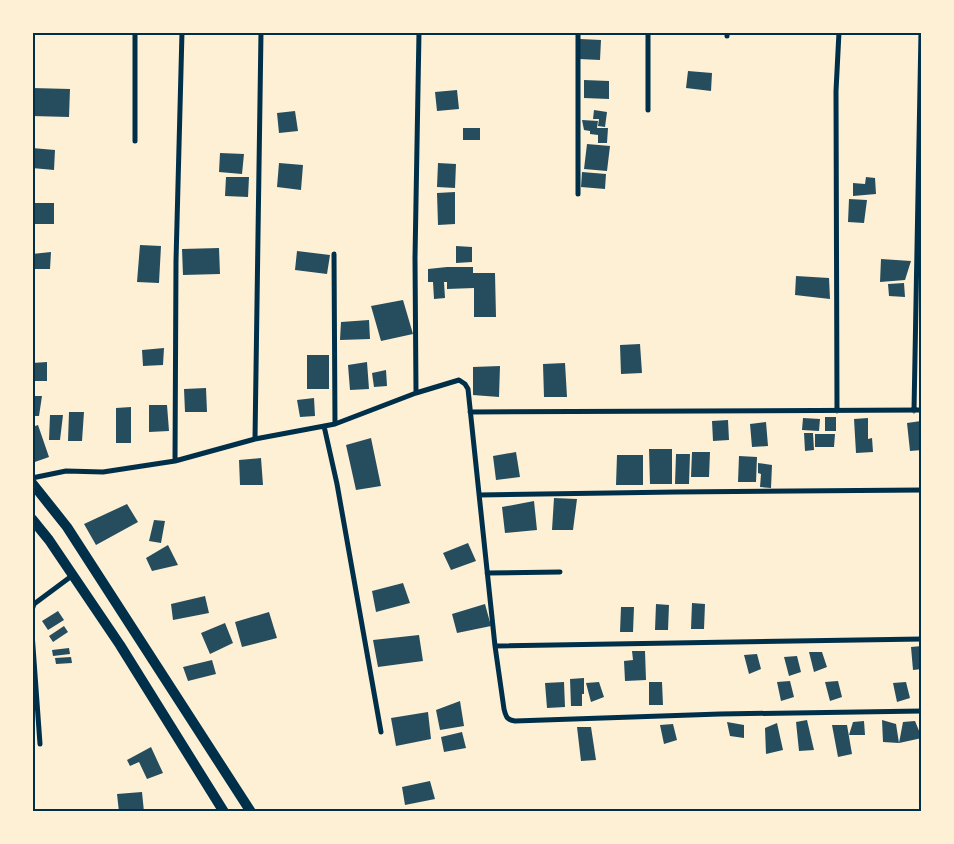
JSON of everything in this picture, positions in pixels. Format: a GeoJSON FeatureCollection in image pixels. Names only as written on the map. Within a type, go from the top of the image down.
{"type":"FeatureCollection","features":[{"type":"Feature","properties":{"kind":"highway"},"geometry":{"type":"LineString","coordinates":[[32,483],[67,527],[251,812]]}},
{"type":"Feature","properties":{"kind":"highway"},"geometry":{"type":"LineString","coordinates":[[32,519],[120,645],[224,812]]}},
{"type":"Feature","properties":{"kind":"street"},"geometry":{"type":"LineString","coordinates":[[135,32],[135,141]]}},
{"type":"Feature","properties":{"kind":"street"},"geometry":{"type":"LineString","coordinates":[[175,457],[177,221],[182,32]]}},
{"type":"Feature","properties":{"kind":"street"},"geometry":{"type":"LineString","coordinates":[[255,439],[261,32]]}},
{"type":"Feature","properties":{"kind":"street"},"geometry":{"type":"LineString","coordinates":[[416,393],[415,258],[419,32]]}},
{"type":"Feature","properties":{"kind":"street"},"geometry":{"type":"LineString","coordinates":[[578,32],[578,194]]}},
{"type":"Feature","properties":{"kind":"street"},"geometry":{"type":"LineString","coordinates":[[648,32],[648,110]]}},
{"type":"Feature","properties":{"kind":"street"},"geometry":{"type":"LineString","coordinates":[[837,410],[836,92],[839,32]]}},
{"type":"Feature","properties":{"kind":"street"},"geometry":{"type":"LineString","coordinates":[[914,410],[921,32]]}},
{"type":"Feature","properties":{"kind":"street"},"geometry":{"type":"LineString","coordinates":[[334,254],[334,422]]}},
{"type":"Feature","properties":{"kind":"street"},"geometry":{"type":"LineString","coordinates":[[32,478],[66,471],[103,472],[324,426],[416,393],[459,380],[468,389],[487,573],[506,717],[515,721],[720,714],[922,711]]}},
{"type":"Feature","properties":{"kind":"street"},"geometry":{"type":"LineString","coordinates":[[470,412],[922,410]]}},
{"type":"Feature","properties":{"kind":"street"},"geometry":{"type":"LineString","coordinates":[[324,426],[337,484],[381,732]]}},
{"type":"Feature","properties":{"kind":"street"},"geometry":{"type":"LineString","coordinates":[[479,495],[922,490]]}},
{"type":"Feature","properties":{"kind":"street"},"geometry":{"type":"LineString","coordinates":[[487,573],[560,572]]}},
{"type":"Feature","properties":{"kind":"street"},"geometry":{"type":"LineString","coordinates":[[32,610],[34,604],[73,576]]}},
{"type":"Feature","properties":{"kind":"street"},"geometry":{"type":"LineString","coordinates":[[32,633],[40,744]]}},
{"type":"Feature","properties":{"kind":"street"},"geometry":{"type":"LineString","coordinates":[[496,646],[922,639]]}},
{"type":"Feature","properties":{"kind":"building"},"geometry":{"type":"Polygon","coordinates":[[[580,39],[601,40],[600,60],[579,59],[580,39]]]}},
{"type":"Feature","properties":{"kind":"building"},"geometry":{"type":"Polygon","coordinates":[[[688,71],[712,73],[711,91],[686,88],[688,71]]]}},
{"type":"Feature","properties":{"kind":"building"},"geometry":{"type":"Polygon","coordinates":[[[584,80],[609,81],[609,99],[584,98],[584,80]]]}},
{"type":"Feature","properties":{"kind":"building"},"geometry":{"type":"Polygon","coordinates":[[[32,88],[70,89],[69,117],[32,116],[32,88]]]}},
{"type":"Feature","properties":{"kind":"building"},"geometry":{"type":"Polygon","coordinates":[[[457,90],[459,109],[437,111],[435,92],[457,90]]]}},
{"type":"Feature","properties":{"kind":"building"},"geometry":{"type":"Polygon","coordinates":[[[594,110],[607,112],[605,127],[598,126],[599,119],[593,119],[594,110]]]}},
{"type":"Feature","properties":{"kind":"building"},"geometry":{"type":"Polygon","coordinates":[[[295,111],[298,131],[279,133],[277,113],[295,111]]]}},
{"type":"Feature","properties":{"kind":"building"},"geometry":{"type":"Polygon","coordinates":[[[582,120],[598,121],[597,128],[608,128],[607,143],[598,143],[598,135],[590,134],[590,131],[584,130],[582,120]]]}},
{"type":"Feature","properties":{"kind":"building"},"geometry":{"type":"Polygon","coordinates":[[[463,128],[480,128],[480,140],[463,140],[463,128]]]}},
{"type":"Feature","properties":{"kind":"building"},"geometry":{"type":"Polygon","coordinates":[[[587,144],[610,146],[607,171],[584,169],[587,144]]]}},
{"type":"Feature","properties":{"kind":"building"},"geometry":{"type":"Polygon","coordinates":[[[32,148],[55,150],[54,170],[32,168],[32,148]]]}},
{"type":"Feature","properties":{"kind":"building"},"geometry":{"type":"Polygon","coordinates":[[[220,153],[244,154],[242,174],[219,172],[220,153]]]}},
{"type":"Feature","properties":{"kind":"building"},"geometry":{"type":"Polygon","coordinates":[[[279,163],[303,165],[301,190],[277,187],[279,163]]]}},
{"type":"Feature","properties":{"kind":"building"},"geometry":{"type":"Polygon","coordinates":[[[438,163],[456,164],[455,188],[437,187],[438,163]]]}},
{"type":"Feature","properties":{"kind":"building"},"geometry":{"type":"Polygon","coordinates":[[[582,172],[606,174],[605,189],[581,187],[582,172]]]}},
{"type":"Feature","properties":{"kind":"building"},"geometry":{"type":"Polygon","coordinates":[[[226,177],[249,177],[248,197],[225,196],[226,177]]]}},
{"type":"Feature","properties":{"kind":"building"},"geometry":{"type":"Polygon","coordinates":[[[866,177],[875,178],[876,194],[853,196],[853,183],[865,184],[866,177]]]}},
{"type":"Feature","properties":{"kind":"building"},"geometry":{"type":"Polygon","coordinates":[[[455,192],[455,224],[438,225],[437,193],[455,192]]]}},
{"type":"Feature","properties":{"kind":"building"},"geometry":{"type":"Polygon","coordinates":[[[849,199],[867,200],[864,223],[848,222],[849,199]]]}},
{"type":"Feature","properties":{"kind":"building"},"geometry":{"type":"Polygon","coordinates":[[[32,203],[54,203],[54,224],[32,224],[32,203]]]}},
{"type":"Feature","properties":{"kind":"building"},"geometry":{"type":"Polygon","coordinates":[[[140,245],[161,246],[159,283],[137,282],[140,245]]]}},
{"type":"Feature","properties":{"kind":"building"},"geometry":{"type":"Polygon","coordinates":[[[456,246],[472,247],[472,262],[456,263],[456,246]]]}},
{"type":"Feature","properties":{"kind":"building"},"geometry":{"type":"Polygon","coordinates":[[[219,248],[220,274],[183,275],[182,249],[219,248]]]}},
{"type":"Feature","properties":{"kind":"building"},"geometry":{"type":"Polygon","coordinates":[[[297,251],[330,255],[327,274],[295,270],[297,251]]]}},
{"type":"Feature","properties":{"kind":"building"},"geometry":{"type":"Polygon","coordinates":[[[51,252],[50,269],[32,269],[32,254],[51,252]]]}},
{"type":"Feature","properties":{"kind":"building"},"geometry":{"type":"Polygon","coordinates":[[[881,259],[911,261],[905,280],[880,282],[881,259]]]}},
{"type":"Feature","properties":{"kind":"building"},"geometry":{"type":"Polygon","coordinates":[[[473,267],[473,273],[495,273],[496,317],[474,317],[474,288],[447,289],[447,282],[444,282],[445,298],[434,299],[433,282],[428,282],[428,269],[473,267]]]}},
{"type":"Feature","properties":{"kind":"building"},"geometry":{"type":"Polygon","coordinates":[[[796,276],[829,278],[830,299],[795,295],[796,276]]]}},
{"type":"Feature","properties":{"kind":"building"},"geometry":{"type":"Polygon","coordinates":[[[904,283],[905,297],[889,296],[888,284],[904,283]]]}},
{"type":"Feature","properties":{"kind":"building"},"geometry":{"type":"Polygon","coordinates":[[[403,300],[413,334],[381,341],[371,306],[403,300]]]}},
{"type":"Feature","properties":{"kind":"building"},"geometry":{"type":"Polygon","coordinates":[[[369,320],[370,339],[340,340],[341,322],[369,320]]]}},
{"type":"Feature","properties":{"kind":"building"},"geometry":{"type":"Polygon","coordinates":[[[640,344],[642,373],[621,374],[620,345],[640,344]]]}},
{"type":"Feature","properties":{"kind":"building"},"geometry":{"type":"Polygon","coordinates":[[[164,348],[163,365],[143,366],[142,350],[164,348]]]}},
{"type":"Feature","properties":{"kind":"building"},"geometry":{"type":"Polygon","coordinates":[[[307,355],[329,355],[329,389],[307,389],[307,355]]]}},
{"type":"Feature","properties":{"kind":"building"},"geometry":{"type":"Polygon","coordinates":[[[47,362],[47,381],[32,381],[32,363],[47,362]]]}},
{"type":"Feature","properties":{"kind":"building"},"geometry":{"type":"Polygon","coordinates":[[[367,362],[369,389],[350,390],[348,365],[367,362]]]}},
{"type":"Feature","properties":{"kind":"building"},"geometry":{"type":"Polygon","coordinates":[[[565,363],[567,397],[544,397],[543,364],[565,363]]]}},
{"type":"Feature","properties":{"kind":"building"},"geometry":{"type":"Polygon","coordinates":[[[500,366],[499,397],[473,395],[473,367],[500,366]]]}},
{"type":"Feature","properties":{"kind":"building"},"geometry":{"type":"Polygon","coordinates":[[[386,370],[387,386],[374,387],[372,373],[386,370]]]}},
{"type":"Feature","properties":{"kind":"building"},"geometry":{"type":"Polygon","coordinates":[[[206,388],[207,412],[185,412],[184,389],[206,388]]]}},
{"type":"Feature","properties":{"kind":"building"},"geometry":{"type":"Polygon","coordinates":[[[32,396],[42,396],[39,416],[32,416],[32,396]]]}},
{"type":"Feature","properties":{"kind":"building"},"geometry":{"type":"Polygon","coordinates":[[[314,398],[315,416],[300,417],[297,400],[314,398]]]}},
{"type":"Feature","properties":{"kind":"building"},"geometry":{"type":"Polygon","coordinates":[[[149,405],[167,405],[169,431],[149,432],[149,405]]]}},
{"type":"Feature","properties":{"kind":"building"},"geometry":{"type":"Polygon","coordinates":[[[131,407],[131,443],[116,443],[116,408],[131,407]]]}},
{"type":"Feature","properties":{"kind":"building"},"geometry":{"type":"Polygon","coordinates":[[[69,412],[84,412],[82,441],[68,441],[69,412]]]}},
{"type":"Feature","properties":{"kind":"building"},"geometry":{"type":"Polygon","coordinates":[[[50,415],[63,415],[60,440],[49,440],[50,415]]]}},
{"type":"Feature","properties":{"kind":"building"},"geometry":{"type":"Polygon","coordinates":[[[825,417],[836,417],[836,431],[825,431],[825,417]]]}},
{"type":"Feature","properties":{"kind":"building"},"geometry":{"type":"Polygon","coordinates":[[[803,418],[820,419],[819,431],[802,430],[803,418]]]}},
{"type":"Feature","properties":{"kind":"building"},"geometry":{"type":"Polygon","coordinates":[[[868,418],[868,439],[872,438],[873,452],[856,453],[854,419],[868,418]]]}},
{"type":"Feature","properties":{"kind":"building"},"geometry":{"type":"Polygon","coordinates":[[[728,420],[729,440],[713,441],[712,421],[728,420]]]}},
{"type":"Feature","properties":{"kind":"building"},"geometry":{"type":"Polygon","coordinates":[[[921,421],[922,450],[910,451],[907,423],[921,421]]]}},
{"type":"Feature","properties":{"kind":"building"},"geometry":{"type":"Polygon","coordinates":[[[766,422],[768,446],[752,447],[750,424],[766,422]]]}},
{"type":"Feature","properties":{"kind":"building"},"geometry":{"type":"Polygon","coordinates":[[[38,425],[49,457],[32,463],[32,427],[38,425]]]}},
{"type":"Feature","properties":{"kind":"building"},"geometry":{"type":"Polygon","coordinates":[[[804,433],[813,433],[814,450],[805,451],[804,433]]]}},
{"type":"Feature","properties":{"kind":"building"},"geometry":{"type":"Polygon","coordinates":[[[815,434],[835,434],[834,447],[815,447],[815,434]]]}},
{"type":"Feature","properties":{"kind":"building"},"geometry":{"type":"Polygon","coordinates":[[[371,438],[381,486],[356,490],[346,445],[371,438]]]}},
{"type":"Feature","properties":{"kind":"building"},"geometry":{"type":"Polygon","coordinates":[[[649,449],[672,449],[672,484],[650,484],[649,449]]]}},
{"type":"Feature","properties":{"kind":"building"},"geometry":{"type":"Polygon","coordinates":[[[516,452],[520,477],[496,480],[493,456],[516,452]]]}},
{"type":"Feature","properties":{"kind":"building"},"geometry":{"type":"Polygon","coordinates":[[[692,452],[710,452],[709,477],[691,477],[692,452]]]}},
{"type":"Feature","properties":{"kind":"building"},"geometry":{"type":"Polygon","coordinates":[[[676,454],[690,454],[689,484],[675,484],[676,454]]]}},
{"type":"Feature","properties":{"kind":"building"},"geometry":{"type":"Polygon","coordinates":[[[617,455],[643,455],[643,485],[616,485],[617,455]]]}},
{"type":"Feature","properties":{"kind":"building"},"geometry":{"type":"Polygon","coordinates":[[[739,456],[757,457],[756,482],[738,482],[739,456]]]}},
{"type":"Feature","properties":{"kind":"building"},"geometry":{"type":"Polygon","coordinates":[[[261,458],[263,485],[240,485],[239,460],[261,458]]]}},
{"type":"Feature","properties":{"kind":"building"},"geometry":{"type":"Polygon","coordinates":[[[758,463],[772,465],[771,488],[760,487],[761,474],[758,473],[758,463]]]}},
{"type":"Feature","properties":{"kind":"building"},"geometry":{"type":"Polygon","coordinates":[[[554,498],[577,499],[573,530],[552,530],[554,498]]]}},
{"type":"Feature","properties":{"kind":"building"},"geometry":{"type":"Polygon","coordinates":[[[534,501],[537,530],[505,533],[502,507],[534,501]]]}},
{"type":"Feature","properties":{"kind":"building"},"geometry":{"type":"Polygon","coordinates":[[[127,504],[138,522],[96,545],[84,524],[127,504]]]}},
{"type":"Feature","properties":{"kind":"building"},"geometry":{"type":"Polygon","coordinates":[[[154,520],[165,521],[161,543],[149,541],[154,520]]]}},
{"type":"Feature","properties":{"kind":"building"},"geometry":{"type":"Polygon","coordinates":[[[468,543],[476,561],[451,570],[443,553],[468,543]]]}},
{"type":"Feature","properties":{"kind":"building"},"geometry":{"type":"Polygon","coordinates":[[[168,545],[178,565],[152,571],[146,558],[168,545]]]}},
{"type":"Feature","properties":{"kind":"building"},"geometry":{"type":"Polygon","coordinates":[[[403,583],[410,603],[376,612],[372,591],[403,583]]]}},
{"type":"Feature","properties":{"kind":"building"},"geometry":{"type":"Polygon","coordinates":[[[205,596],[209,613],[173,620],[171,604],[205,596]]]}},
{"type":"Feature","properties":{"kind":"building"},"geometry":{"type":"Polygon","coordinates":[[[692,603],[705,604],[704,629],[691,629],[692,603]]]}},
{"type":"Feature","properties":{"kind":"building"},"geometry":{"type":"Polygon","coordinates":[[[485,604],[491,626],[457,633],[452,614],[485,604]]]}},
{"type":"Feature","properties":{"kind":"building"},"geometry":{"type":"Polygon","coordinates":[[[656,604],[669,605],[668,630],[655,630],[656,604]]]}},
{"type":"Feature","properties":{"kind":"building"},"geometry":{"type":"Polygon","coordinates":[[[621,607],[634,607],[633,632],[620,632],[621,607]]]}},
{"type":"Feature","properties":{"kind":"building"},"geometry":{"type":"Polygon","coordinates":[[[58,611],[64,620],[48,630],[42,621],[58,611]]]}},
{"type":"Feature","properties":{"kind":"building"},"geometry":{"type":"Polygon","coordinates":[[[269,612],[277,638],[242,647],[235,622],[269,612]]]}},
{"type":"Feature","properties":{"kind":"building"},"geometry":{"type":"Polygon","coordinates":[[[225,623],[233,643],[210,654],[201,633],[225,623]]]}},
{"type":"Feature","properties":{"kind":"building"},"geometry":{"type":"Polygon","coordinates":[[[64,626],[68,632],[53,642],[49,636],[64,626]]]}},
{"type":"Feature","properties":{"kind":"building"},"geometry":{"type":"Polygon","coordinates":[[[419,635],[423,661],[378,667],[373,640],[419,635]]]}},
{"type":"Feature","properties":{"kind":"building"},"geometry":{"type":"Polygon","coordinates":[[[922,646],[922,669],[913,670],[911,647],[922,646]]]}},
{"type":"Feature","properties":{"kind":"building"},"geometry":{"type":"Polygon","coordinates":[[[69,648],[70,654],[53,656],[52,650],[69,648]]]}},
{"type":"Feature","properties":{"kind":"building"},"geometry":{"type":"Polygon","coordinates":[[[632,651],[645,651],[646,680],[625,681],[624,661],[633,660],[632,651]]]}},
{"type":"Feature","properties":{"kind":"building"},"geometry":{"type":"Polygon","coordinates":[[[809,652],[822,652],[827,667],[814,672],[809,652]]]}},
{"type":"Feature","properties":{"kind":"building"},"geometry":{"type":"Polygon","coordinates":[[[757,654],[761,669],[749,674],[744,655],[757,654]]]}},
{"type":"Feature","properties":{"kind":"building"},"geometry":{"type":"Polygon","coordinates":[[[797,656],[801,672],[789,676],[784,657],[797,656]]]}},
{"type":"Feature","properties":{"kind":"building"},"geometry":{"type":"Polygon","coordinates":[[[71,657],[72,663],[56,664],[55,658],[71,657]]]}},
{"type":"Feature","properties":{"kind":"building"},"geometry":{"type":"Polygon","coordinates":[[[212,660],[216,674],[188,681],[183,667],[212,660]]]}},
{"type":"Feature","properties":{"kind":"building"},"geometry":{"type":"Polygon","coordinates":[[[584,678],[582,706],[571,706],[570,679],[584,678]]]}},
{"type":"Feature","properties":{"kind":"building"},"geometry":{"type":"Polygon","coordinates":[[[790,681],[794,697],[781,701],[777,682],[790,681]]]}},
{"type":"Feature","properties":{"kind":"building"},"geometry":{"type":"Polygon","coordinates":[[[838,681],[842,697],[830,701],[825,682],[838,681]]]}},
{"type":"Feature","properties":{"kind":"building"},"geometry":{"type":"Polygon","coordinates":[[[564,682],[565,707],[547,708],[545,683],[564,682]]]}},
{"type":"Feature","properties":{"kind":"building"},"geometry":{"type":"Polygon","coordinates":[[[599,682],[604,697],[591,702],[586,683],[599,682]]]}},
{"type":"Feature","properties":{"kind":"building"},"geometry":{"type":"Polygon","coordinates":[[[649,682],[662,682],[663,705],[649,705],[649,682]]]}},
{"type":"Feature","properties":{"kind":"building"},"geometry":{"type":"Polygon","coordinates":[[[906,682],[910,698],[897,702],[893,683],[906,682]]]}},
{"type":"Feature","properties":{"kind":"building"},"geometry":{"type":"Polygon","coordinates":[[[460,701],[464,726],[440,730],[436,710],[460,701]]]}},
{"type":"Feature","properties":{"kind":"building"},"geometry":{"type":"Polygon","coordinates":[[[428,712],[431,739],[396,746],[391,718],[428,712]]]}},
{"type":"Feature","properties":{"kind":"building"},"geometry":{"type":"Polygon","coordinates":[[[807,720],[814,750],[799,751],[796,722],[807,720]]]}},
{"type":"Feature","properties":{"kind":"building"},"geometry":{"type":"Polygon","coordinates":[[[882,720],[896,724],[899,743],[883,742],[882,720]]]}},
{"type":"Feature","properties":{"kind":"building"},"geometry":{"type":"Polygon","coordinates":[[[864,721],[865,735],[849,735],[853,722],[864,721]]]}},
{"type":"Feature","properties":{"kind":"building"},"geometry":{"type":"Polygon","coordinates":[[[915,721],[922,738],[899,743],[903,722],[915,721]]]}},
{"type":"Feature","properties":{"kind":"building"},"geometry":{"type":"Polygon","coordinates":[[[727,722],[744,725],[744,738],[730,736],[727,722]]]}},
{"type":"Feature","properties":{"kind":"building"},"geometry":{"type":"Polygon","coordinates":[[[777,723],[783,750],[766,754],[765,728],[777,723]]]}},
{"type":"Feature","properties":{"kind":"building"},"geometry":{"type":"Polygon","coordinates":[[[673,724],[677,740],[664,744],[660,725],[673,724]]]}},
{"type":"Feature","properties":{"kind":"building"},"geometry":{"type":"Polygon","coordinates":[[[832,725],[847,725],[852,754],[838,757],[832,725]]]}},
{"type":"Feature","properties":{"kind":"building"},"geometry":{"type":"Polygon","coordinates":[[[577,727],[591,727],[596,760],[581,761],[577,727]]]}},
{"type":"Feature","properties":{"kind":"building"},"geometry":{"type":"Polygon","coordinates":[[[462,732],[466,748],[444,752],[441,737],[462,732]]]}},
{"type":"Feature","properties":{"kind":"building"},"geometry":{"type":"Polygon","coordinates":[[[151,747],[163,773],[147,779],[139,762],[130,766],[127,760],[151,747]]]}},
{"type":"Feature","properties":{"kind":"building"},"geometry":{"type":"Polygon","coordinates":[[[430,781],[435,799],[405,805],[402,787],[430,781]]]}},
{"type":"Feature","properties":{"kind":"building"},"geometry":{"type":"Polygon","coordinates":[[[142,792],[144,812],[119,812],[117,794],[142,792]]]}}]}
